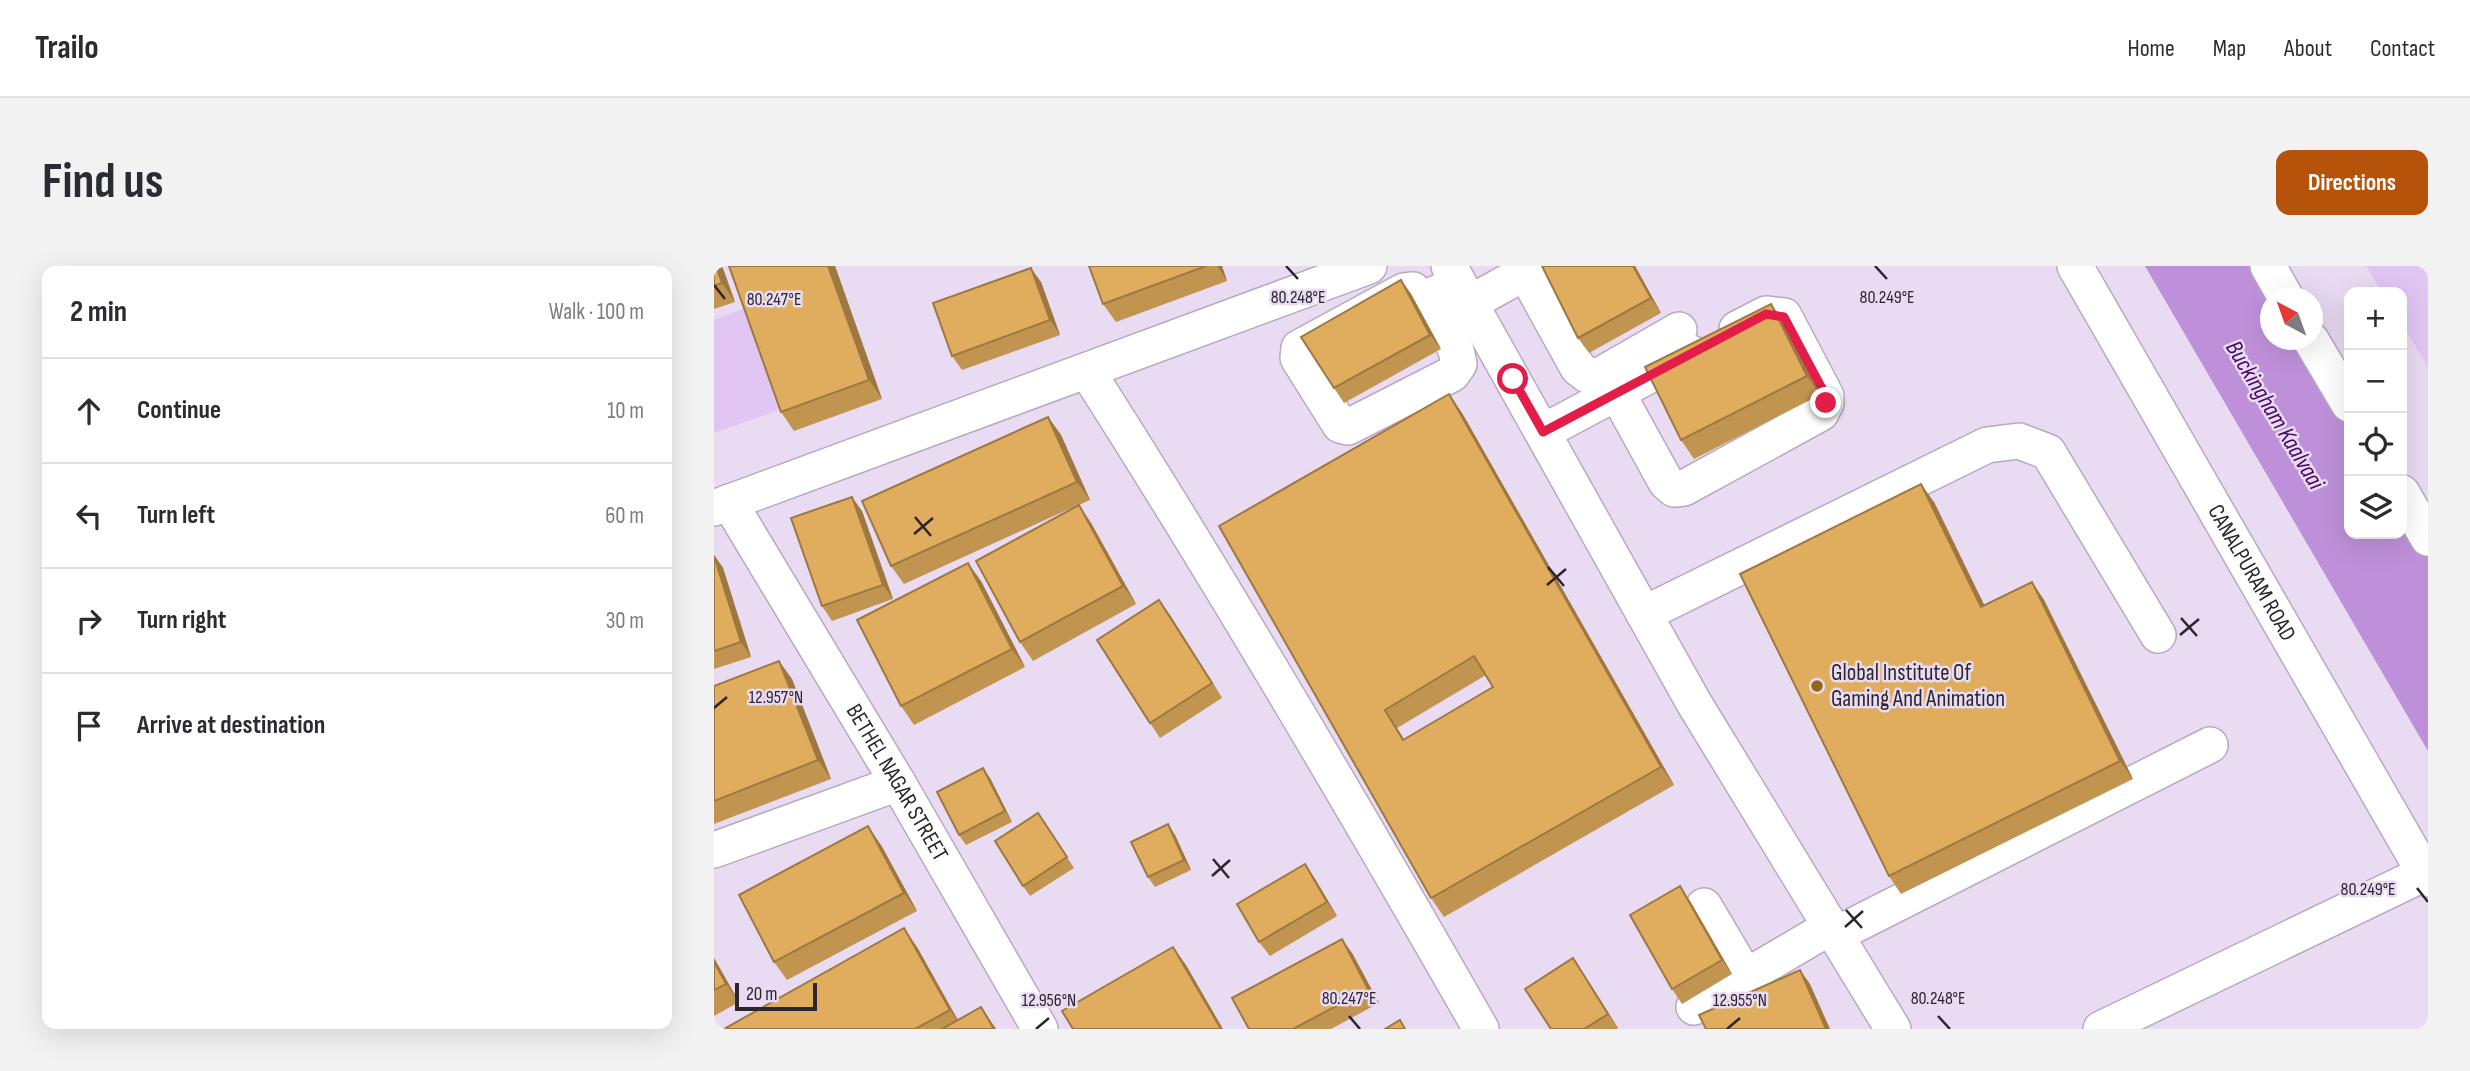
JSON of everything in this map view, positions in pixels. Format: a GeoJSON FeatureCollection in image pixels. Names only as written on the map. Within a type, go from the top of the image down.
{"type":"FeatureCollection","features":[{"type":"Feature","properties":{"kind":"street"},"geometry":{"type":"LineString","coordinates":[[722,505],[1369,266]]}},
{"type":"Feature","properties":{"kind":"street","name":"CANALPURAM ROAD"},"geometry":{"type":"LineString","coordinates":[[2075,266],[2426,876]]}},
{"type":"Feature","properties":{"kind":"street"},"geometry":{"type":"LineString","coordinates":[[2268,266],[2280,287]]}},
{"type":"Feature","properties":{"kind":"street"},"geometry":{"type":"LineString","coordinates":[[1451,287],[1459,364],[1452,374],[1348,427],[1340,425],[1298,358],[1299,348],[1404,291],[1413,290],[1422,299],[1451,287],[1531,269],[1578,368],[1587,375],[1599,376],[1679,330]]}},
{"type":"Feature","properties":{"kind":"street"},"geometry":{"type":"LineString","coordinates":[[1451,287],[1543,432],[1694,703],[1893,1029]]}},
{"type":"Feature","properties":{"kind":"street"},"geometry":{"type":"LineString","coordinates":[[1543,432],[1766,314],[1784,317],[1826,396],[1826,403],[1821,413],[1684,488],[1674,489],[1666,482],[1617,393]]}},
{"type":"Feature","properties":{"kind":"street"},"geometry":{"type":"LineString","coordinates":[[2317,350],[2344,396]]}},
{"type":"Feature","properties":{"kind":"street"},"geometry":{"type":"LineString","coordinates":[[1087,372],[1165,493],[1346,793],[1481,1029]]}},
{"type":"Feature","properties":{"kind":"street"},"geometry":{"type":"LineString","coordinates":[[1644,614],[1987,445],[2019,441],[2048,452],[2158,635]]}},
{"type":"Feature","properties":{"kind":"street"},"geometry":{"type":"LineString","coordinates":[[2407,502],[2428,538]]}},
{"type":"Feature","properties":{"kind":"street","name":"BETHEL NAGAR STREET"},"geometry":{"type":"LineString","coordinates":[[722,505],[898,783],[1040,1029]]}},
{"type":"Feature","properties":{"kind":"street"},"geometry":{"type":"LineString","coordinates":[[1694,1007],[1834,930],[2210,745]]}},
{"type":"Feature","properties":{"kind":"street"},"geometry":{"type":"LineString","coordinates":[[714,850],[898,783]]}},
{"type":"Feature","properties":{"kind":"street"},"geometry":{"type":"LineString","coordinates":[[2101,1029],[2426,876]]}},
{"type":"Feature","properties":{"kind":"street"},"geometry":{"type":"LineString","coordinates":[[1704,906],[1746,977]]}},
{"type":"Feature","properties":{"kind":"shaded area"},"geometry":{"type":"Polygon","coordinates":[[[2366,266],[2428,266],[2428,367],[2407,332],[2407,287],[2379,287],[2366,266]]]}},
{"type":"Feature","properties":{"kind":"shaded area"},"geometry":{"type":"Polygon","coordinates":[[[746,308],[782,409],[714,433],[714,320],[746,308]]]}},
{"type":"Feature","properties":{"kind":"water","name":"Buckingham Kaalvaai"},"geometry":{"type":"Polygon","coordinates":[[[2145,266],[2258,266],[2266,287],[2260,287],[2260,350],[2308,350],[2344,411],[2344,539],[2407,539],[2407,517],[2428,553],[2428,751],[2145,266]]]}},
{"type":"Feature","properties":{"kind":"building"},"geometry":{"type":"Polygon","coordinates":[[[714,266],[722,283],[714,286],[714,266]]]}},
{"type":"Feature","properties":{"kind":"building"},"geometry":{"type":"Polygon","coordinates":[[[729,266],[828,266],[869,380],[781,412],[729,266]]]}},
{"type":"Feature","properties":{"kind":"building"},"geometry":{"type":"Polygon","coordinates":[[[1089,266],[1206,266],[1103,304],[1089,266]]]}},
{"type":"Feature","properties":{"kind":"building"},"geometry":{"type":"Polygon","coordinates":[[[1542,266],[1633,266],[1651,298],[1578,338],[1542,266]]]}},
{"type":"Feature","properties":{"kind":"building"},"geometry":{"type":"Polygon","coordinates":[[[1031,268],[1050,320],[952,356],[933,303],[1031,268]]]}},
{"type":"Feature","properties":{"kind":"building"},"geometry":{"type":"Polygon","coordinates":[[[1401,280],[1430,335],[1334,388],[1301,337],[1401,280]]]}},
{"type":"Feature","properties":{"kind":"building"},"geometry":{"type":"Polygon","coordinates":[[[1771,304],[1807,376],[1681,440],[1645,367],[1771,304]]]}},
{"type":"Feature","properties":{"kind":"building"},"geometry":{"type":"Polygon","coordinates":[[[1449,394],[1661,767],[1431,898],[1219,526],[1449,394]],[[1474,656],[1385,710],[1403,740],[1493,687],[1474,656]]]}},
{"type":"Feature","properties":{"kind":"building"},"geometry":{"type":"Polygon","coordinates":[[[1048,417],[1077,482],[891,566],[862,501],[1048,417]]]}},
{"type":"Feature","properties":{"kind":"building"},"geometry":{"type":"Polygon","coordinates":[[[1921,484],[1981,607],[2032,582],[2120,761],[1889,876],[1740,574],[1921,484]]]}},
{"type":"Feature","properties":{"kind":"building"},"geometry":{"type":"Polygon","coordinates":[[[852,497],[883,585],[822,606],[791,518],[852,497]]]}},
{"type":"Feature","properties":{"kind":"building"},"geometry":{"type":"Polygon","coordinates":[[[1079,505],[1123,586],[1020,642],[976,561],[1079,505]]]}},
{"type":"Feature","properties":{"kind":"building"},"geometry":{"type":"Polygon","coordinates":[[[714,556],[741,642],[714,651],[714,556]]]}},
{"type":"Feature","properties":{"kind":"building"},"geometry":{"type":"Polygon","coordinates":[[[968,563],[1012,649],[901,706],[857,620],[968,563]]]}},
{"type":"Feature","properties":{"kind":"building"},"geometry":{"type":"Polygon","coordinates":[[[1159,600],[1212,683],[1150,723],[1097,640],[1159,600]]]}},
{"type":"Feature","properties":{"kind":"building"},"geometry":{"type":"Polygon","coordinates":[[[779,661],[818,760],[714,801],[714,686],[779,661]]]}},
{"type":"Feature","properties":{"kind":"building"},"geometry":{"type":"Polygon","coordinates":[[[983,768],[1005,811],[959,835],[937,792],[983,768]]]}},
{"type":"Feature","properties":{"kind":"building"},"geometry":{"type":"Polygon","coordinates":[[[1038,813],[1067,857],[1023,886],[995,841],[1038,813]]]}},
{"type":"Feature","properties":{"kind":"building"},"geometry":{"type":"Polygon","coordinates":[[[1168,824],[1184,860],[1148,877],[1131,842],[1168,824]]]}},
{"type":"Feature","properties":{"kind":"building"},"geometry":{"type":"Polygon","coordinates":[[[868,826],[904,893],[774,962],[739,895],[868,826]]]}},
{"type":"Feature","properties":{"kind":"building"},"geometry":{"type":"Polygon","coordinates":[[[1305,864],[1327,902],[1259,942],[1237,904],[1305,864]]]}},
{"type":"Feature","properties":{"kind":"building"},"geometry":{"type":"Polygon","coordinates":[[[1680,886],[1722,960],[1672,989],[1630,915],[1680,886]]]}},
{"type":"Feature","properties":{"kind":"building"},"geometry":{"type":"Polygon","coordinates":[[[904,928],[950,1010],[915,1029],[724,1029],[904,928]]]}},
{"type":"Feature","properties":{"kind":"building"},"geometry":{"type":"Polygon","coordinates":[[[1342,939],[1368,989],[1293,1029],[1249,1029],[1232,998],[1342,939]]]}},
{"type":"Feature","properties":{"kind":"building"},"geometry":{"type":"Polygon","coordinates":[[[1173,947],[1221,1029],[1073,1029],[1062,1011],[1173,947]]]}},
{"type":"Feature","properties":{"kind":"building"},"geometry":{"type":"Polygon","coordinates":[[[1573,958],[1608,1014],[1584,1029],[1551,1029],[1525,989],[1573,958]]]}},
{"type":"Feature","properties":{"kind":"building"},"geometry":{"type":"Polygon","coordinates":[[[714,962],[726,984],[714,990],[714,962]]]}},
{"type":"Feature","properties":{"kind":"building"},"geometry":{"type":"Polygon","coordinates":[[[1800,970],[1826,1029],[1706,1029],[1699,1015],[1800,970]]]}},
{"type":"Feature","properties":{"kind":"building"},"geometry":{"type":"Polygon","coordinates":[[[981,1007],[994,1029],[942,1029],[981,1007]]]}},
{"type":"Feature","properties":{"kind":"building"},"geometry":{"type":"Polygon","coordinates":[[[1400,1020],[1405,1029],[1385,1029],[1400,1020]]]}},
{"type":"Feature","properties":{"kind":"place","name":"Global Institute Of Gaming And Animation"},"geometry":{"type":"Point","coordinates":[1817,686]}},
{"type":"Feature","properties":{"kind":"route"},"geometry":{"type":"LineString","coordinates":[[1513,379],[1543,432],[1766,314],[1784,317],[1826,396],[1826,403]]}}]}
